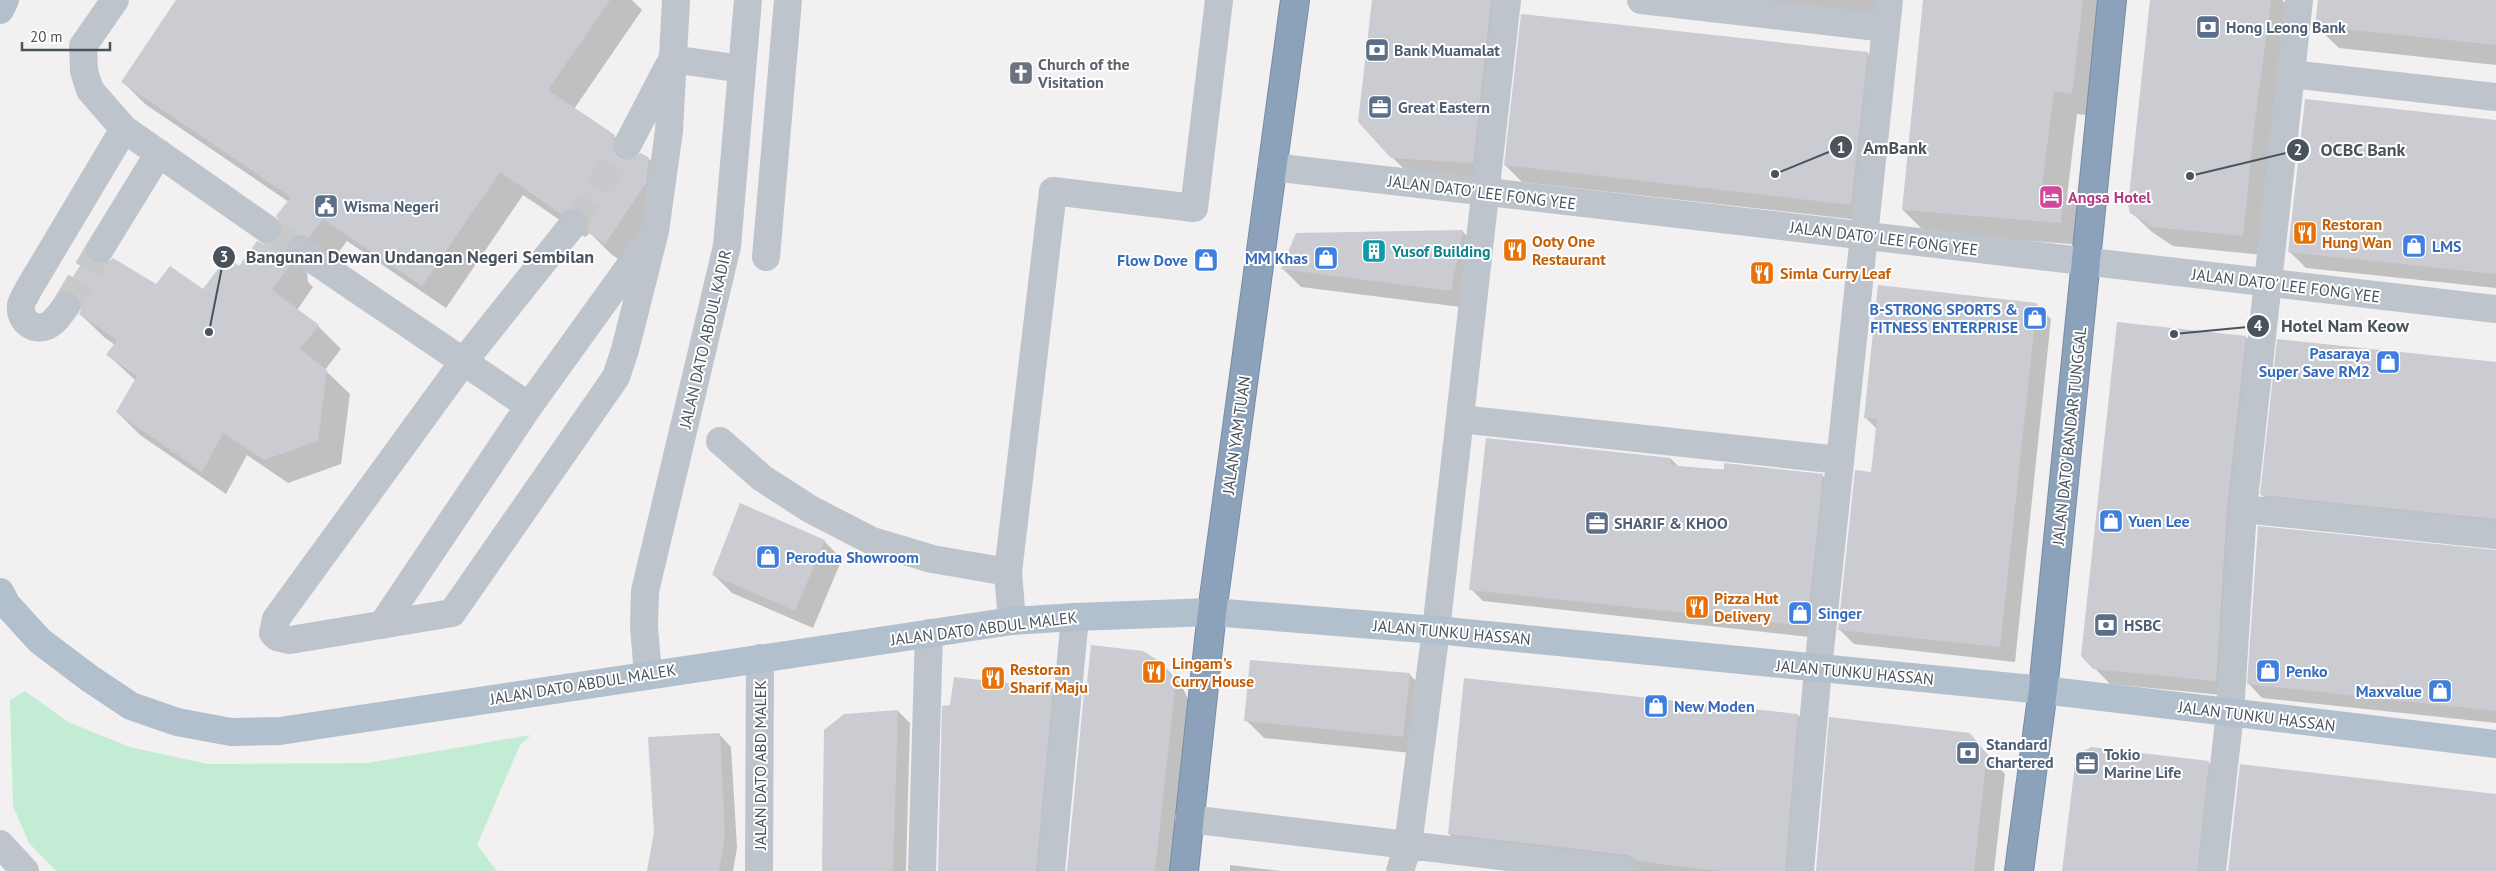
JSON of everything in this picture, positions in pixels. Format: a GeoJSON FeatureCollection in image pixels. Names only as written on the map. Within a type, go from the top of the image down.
{"type":"FeatureCollection","features":[{"type":"Feature","properties":{"kind":"highway","name":"JALAN YAM TUAN"},"geometry":{"type":"LineString","coordinates":[[1184,871],[1212,612],[1295,0]]}},
{"type":"Feature","properties":{"kind":"highway","name":"JALAN DATO' BANDAR TUNGGAL"},"geometry":{"type":"LineString","coordinates":[[2019,871],[2044,690],[2112,0]]}},
{"type":"Feature","properties":{"kind":"main road"},"geometry":{"type":"LineString","coordinates":[[0,10],[4,0]]}},
{"type":"Feature","properties":{"kind":"main road","name":"JALAN DATO ABDUL MALEK"},"geometry":{"type":"LineString","coordinates":[[0,592],[6,604],[40,641],[89,678],[132,706],[177,722],[231,732],[280,731],[648,674],[1012,622],[1075,617],[1212,612]]}},
{"type":"Feature","properties":{"kind":"main road","name":"JALAN TUNKU HASSAN"},"geometry":{"type":"LineString","coordinates":[[1212,612],[1436,630],[2044,690],[2496,744]]}},
{"type":"Feature","properties":{"kind":"street"},"geometry":{"type":"LineString","coordinates":[[115,0],[83,46],[84,71],[90,90],[124,129],[266,228]]}},
{"type":"Feature","properties":{"kind":"street"},"geometry":{"type":"LineString","coordinates":[[574,223],[464,361],[276,620],[273,633],[277,637],[290,640],[452,612],[616,376],[625,350],[655,230],[666,164],[676,0]]}},
{"type":"Feature","properties":{"kind":"street","name":"JALAN DATO ABDUL KADIR"},"geometry":{"type":"LineString","coordinates":[[648,674],[644,627],[645,591],[727,246],[748,0]]}},
{"type":"Feature","properties":{"kind":"street"},"geometry":{"type":"LineString","coordinates":[[766,257],[788,0]]}},
{"type":"Feature","properties":{"kind":"street"},"geometry":{"type":"LineString","coordinates":[[1012,622],[1008,572],[1053,191],[1194,208],[1219,0]]}},
{"type":"Feature","properties":{"kind":"street"},"geometry":{"type":"LineString","coordinates":[[1400,871],[1408,845],[1436,630],[1507,0]]}},
{"type":"Feature","properties":{"kind":"street"},"geometry":{"type":"LineString","coordinates":[[1641,0],[1886,28]]}},
{"type":"Feature","properties":{"kind":"street"},"geometry":{"type":"LineString","coordinates":[[1800,871],[1818,669],[1889,0]]}},
{"type":"Feature","properties":{"kind":"street"},"geometry":{"type":"LineString","coordinates":[[2212,871],[2230,713],[2242,509],[2299,0]]}},
{"type":"Feature","properties":{"kind":"street"},"geometry":{"type":"LineString","coordinates":[[672,59],[742,69]]}},
{"type":"Feature","properties":{"kind":"street"},"geometry":{"type":"LineString","coordinates":[[628,144],[672,59]]}},
{"type":"Feature","properties":{"kind":"street"},"geometry":{"type":"LineString","coordinates":[[2291,74],[2496,98]]}},
{"type":"Feature","properties":{"kind":"street"},"geometry":{"type":"LineString","coordinates":[[66,306],[52,323],[37,328],[28,325],[21,305],[124,129]]}},
{"type":"Feature","properties":{"kind":"street"},"geometry":{"type":"LineString","coordinates":[[100,249],[159,153]]}},
{"type":"Feature","properties":{"kind":"street","name":"JALAN DATO' LEE FONG YEE"},"geometry":{"type":"LineString","coordinates":[[1272,168],[2496,309]]}},
{"type":"Feature","properties":{"kind":"street"},"geometry":{"type":"LineString","coordinates":[[382,625],[530,406],[655,230]]}},
{"type":"Feature","properties":{"kind":"street"},"geometry":{"type":"LineString","coordinates":[[300,251],[530,406]]}},
{"type":"Feature","properties":{"kind":"street"},"geometry":{"type":"LineString","coordinates":[[1460,418],[1840,460]]}},
{"type":"Feature","properties":{"kind":"street"},"geometry":{"type":"LineString","coordinates":[[720,441],[762,478],[810,509],[872,541],[932,559],[1008,572]]}},
{"type":"Feature","properties":{"kind":"street"},"geometry":{"type":"LineString","coordinates":[[2242,509],[2496,535]]}},
{"type":"Feature","properties":{"kind":"street"},"geometry":{"type":"LineString","coordinates":[[1051,871],[1075,617]]}},
{"type":"Feature","properties":{"kind":"street"},"geometry":{"type":"LineString","coordinates":[[922,871],[929,633]]}},
{"type":"Feature","properties":{"kind":"street","name":"JALAN DATO ABD MALEK"},"geometry":{"type":"LineString","coordinates":[[759,871],[760,658]]}},
{"type":"Feature","properties":{"kind":"street"},"geometry":{"type":"LineString","coordinates":[[1189,820],[1408,845],[1438,860],[1626,871]]}},
{"type":"Feature","properties":{"kind":"street"},"geometry":{"type":"LineString","coordinates":[[0,844],[25,871]]}},
{"type":"Feature","properties":{"kind":"green space"},"geometry":{"type":"Polygon","coordinates":[[[25,691],[68,722],[130,747],[208,764],[368,763],[531,735],[520,745],[477,845],[497,871],[56,871],[29,843],[13,806],[10,700],[25,691]]]}},
{"type":"Feature","properties":{"kind":"building"},"geometry":{"type":"Polygon","coordinates":[[[176,0],[610,0],[548,90],[615,135],[612,145],[615,153],[620,158],[629,160],[641,153],[649,158],[646,183],[605,244],[587,232],[589,218],[583,211],[569,208],[561,214],[500,172],[422,286],[323,219],[309,238],[301,235],[293,237],[287,243],[285,249],[286,257],[291,264],[272,290],[319,325],[300,349],[327,370],[318,441],[264,460],[223,433],[202,472],[116,412],[137,376],[106,355],[117,340],[79,314],[82,307],[80,300],[75,294],[63,291],[86,257],[91,262],[99,265],[107,263],[113,258],[156,284],[170,266],[203,289],[227,257],[239,266],[257,241],[266,245],[274,243],[280,238],[283,230],[276,216],[291,197],[121,82],[176,0]]]}},
{"type":"Feature","properties":{"kind":"building"},"geometry":{"type":"Polygon","coordinates":[[[1372,0],[1491,0],[1473,163],[1391,158],[1358,122],[1372,0]]]}},
{"type":"Feature","properties":{"kind":"building"},"geometry":{"type":"Polygon","coordinates":[[[1923,0],[2083,0],[2072,94],[2054,91],[2042,187],[2064,193],[2061,223],[1902,210],[1923,0]]]}},
{"type":"Feature","properties":{"kind":"building"},"geometry":{"type":"Polygon","coordinates":[[[2150,0],[2271,0],[2255,120],[2243,236],[2152,227],[2130,213],[2128,205],[2150,0]]]}},
{"type":"Feature","properties":{"kind":"building"},"geometry":{"type":"Polygon","coordinates":[[[2318,0],[2496,0],[2496,45],[2315,26],[2318,0]]]}},
{"type":"Feature","properties":{"kind":"building"},"geometry":{"type":"Polygon","coordinates":[[[1521,14],[1868,52],[1851,205],[1504,165],[1521,14]]]}},
{"type":"Feature","properties":{"kind":"building"},"geometry":{"type":"Polygon","coordinates":[[[2305,99],[2496,120],[2496,274],[2288,252],[2305,99]]]}},
{"type":"Feature","properties":{"kind":"building","name":"Yusof Building"},"geometry":{"type":"Polygon","coordinates":[[[1463,230],[1451,291],[1281,269],[1296,233],[1463,230]]]}},
{"type":"Feature","properties":{"kind":"building"},"geometry":{"type":"Polygon","coordinates":[[[1878,285],[2037,303],[2000,647],[1838,630],[1855,470],[1871,472],[1877,419],[1864,418],[1878,285]]]}},
{"type":"Feature","properties":{"kind":"building"},"geometry":{"type":"Polygon","coordinates":[[[2117,322],[2246,336],[2227,507],[2216,681],[2093,669],[2081,656],[2117,322]]]}},
{"type":"Feature","properties":{"kind":"building"},"geometry":{"type":"Polygon","coordinates":[[[2277,339],[2496,362],[2496,519],[2260,495],[2277,339]]]}},
{"type":"Feature","properties":{"kind":"building"},"geometry":{"type":"Polygon","coordinates":[[[1486,438],[1671,458],[1670,465],[1724,470],[1724,463],[1823,474],[1807,626],[1469,590],[1486,438]]]}},
{"type":"Feature","properties":{"kind":"building","name":"Perodua Showroom"},"geometry":{"type":"Polygon","coordinates":[[[740,503],[825,540],[795,611],[712,575],[740,503]]]}},
{"type":"Feature","properties":{"kind":"building"},"geometry":{"type":"Polygon","coordinates":[[[2258,526],[2496,550],[2496,711],[2247,684],[2258,526]]]}},
{"type":"Feature","properties":{"kind":"building"},"geometry":{"type":"Polygon","coordinates":[[[1091,645],[1143,651],[1164,664],[1175,689],[1155,871],[1067,871],[1084,692],[1086,692],[1091,645]]]}},
{"type":"Feature","properties":{"kind":"building"},"geometry":{"type":"Polygon","coordinates":[[[1250,660],[1410,673],[1403,737],[1244,721],[1250,660]]]}},
{"type":"Feature","properties":{"kind":"building"},"geometry":{"type":"Polygon","coordinates":[[[954,677],[1053,688],[1036,871],[938,871],[942,706],[950,705],[954,677]]]}},
{"type":"Feature","properties":{"kind":"building"},"geometry":{"type":"Polygon","coordinates":[[[1464,678],[1798,714],[1785,871],[1720,871],[1638,861],[1628,855],[1448,834],[1464,678]]]}},
{"type":"Feature","properties":{"kind":"building"},"geometry":{"type":"Polygon","coordinates":[[[898,710],[893,871],[822,871],[824,730],[844,714],[898,710]]]}},
{"type":"Feature","properties":{"kind":"building"},"geometry":{"type":"Polygon","coordinates":[[[1829,717],[1970,733],[1987,754],[1974,871],[1816,871],[1829,717]]]}},
{"type":"Feature","properties":{"kind":"building"},"geometry":{"type":"Polygon","coordinates":[[[720,733],[725,835],[719,871],[647,871],[654,832],[648,737],[720,733]]]}},
{"type":"Feature","properties":{"kind":"building"},"geometry":{"type":"Polygon","coordinates":[[[2091,747],[2209,761],[2197,871],[2062,871],[2075,764],[2077,756],[2091,747]]]}},
{"type":"Feature","properties":{"kind":"building"},"geometry":{"type":"Polygon","coordinates":[[[2240,764],[2496,794],[2496,871],[2228,871],[2240,764]]]}},
{"type":"Feature","properties":{"kind":"tunnel"},"geometry":{"type":"LineString","coordinates":[[574,223],[628,144]]}},
{"type":"Feature","properties":{"kind":"tunnel"},"geometry":{"type":"LineString","coordinates":[[267,229],[300,251]]}},
{"type":"Feature","properties":{"kind":"tunnel"},"geometry":{"type":"LineString","coordinates":[[66,306],[100,249]]}},
{"type":"Feature","properties":{"kind":"place","name":"Hong Leong Bank"},"geometry":{"type":"Point","coordinates":[2208,27]}},
{"type":"Feature","properties":{"kind":"place","name":"Bank Muamalat"},"geometry":{"type":"Point","coordinates":[1377,50]}},
{"type":"Feature","properties":{"kind":"place","name":"Church of the Visitation"},"geometry":{"type":"Point","coordinates":[1021,73]}},
{"type":"Feature","properties":{"kind":"place","name":"Great Eastern"},"geometry":{"type":"Point","coordinates":[1380,107]}},
{"type":"Feature","properties":{"kind":"place","name":"AmBank"},"geometry":{"type":"Point","coordinates":[1775,174]}},
{"type":"Feature","properties":{"kind":"place","name":"OCBC Bank"},"geometry":{"type":"Point","coordinates":[2190,176]}},
{"type":"Feature","properties":{"kind":"place","name":"Angsa Hotel"},"geometry":{"type":"Point","coordinates":[2051,197]}},
{"type":"Feature","properties":{"kind":"place","name":"Wisma Negeri"},"geometry":{"type":"Point","coordinates":[326,206]}},
{"type":"Feature","properties":{"kind":"place","name":"Restoran Hung Wan"},"geometry":{"type":"Point","coordinates":[2305,233]}},
{"type":"Feature","properties":{"kind":"place","name":"LMS"},"geometry":{"type":"Point","coordinates":[2414,246]}},
{"type":"Feature","properties":{"kind":"place","name":"Ooty One Restaurant"},"geometry":{"type":"Point","coordinates":[1515,250]}},
{"type":"Feature","properties":{"kind":"place","name":"Yusof Building"},"geometry":{"type":"Point","coordinates":[1374,251]}},
{"type":"Feature","properties":{"kind":"place","name":"MM Khas"},"geometry":{"type":"Point","coordinates":[1326,258]}},
{"type":"Feature","properties":{"kind":"place","name":"Flow Dove"},"geometry":{"type":"Point","coordinates":[1206,260]}},
{"type":"Feature","properties":{"kind":"place","name":"Simla Curry Leaf"},"geometry":{"type":"Point","coordinates":[1762,273]}},
{"type":"Feature","properties":{"kind":"place","name":"B-STRONG SPORTS & FITNESS ENTERPRISE"},"geometry":{"type":"Point","coordinates":[2035,318]}},
{"type":"Feature","properties":{"kind":"place","name":"Bangunan Dewan Undangan Negeri Sembilan"},"geometry":{"type":"Point","coordinates":[209,332]}},
{"type":"Feature","properties":{"kind":"place","name":"Hotel Nam Keow"},"geometry":{"type":"Point","coordinates":[2174,334]}},
{"type":"Feature","properties":{"kind":"place","name":"Pasaraya Super Save RM2"},"geometry":{"type":"Point","coordinates":[2388,362]}},
{"type":"Feature","properties":{"kind":"place","name":"Yuen Lee"},"geometry":{"type":"Point","coordinates":[2111,521]}},
{"type":"Feature","properties":{"kind":"place","name":"SHARIF & KHOO"},"geometry":{"type":"Point","coordinates":[1597,523]}},
{"type":"Feature","properties":{"kind":"place","name":"Perodua Showroom"},"geometry":{"type":"Point","coordinates":[768,557]}},
{"type":"Feature","properties":{"kind":"place","name":"Pizza Hut Delivery"},"geometry":{"type":"Point","coordinates":[1697,607]}},
{"type":"Feature","properties":{"kind":"place","name":"Singer"},"geometry":{"type":"Point","coordinates":[1800,613]}},
{"type":"Feature","properties":{"kind":"place","name":"HSBC"},"geometry":{"type":"Point","coordinates":[2106,625]}},
{"type":"Feature","properties":{"kind":"place","name":"Penko"},"geometry":{"type":"Point","coordinates":[2268,671]}},
{"type":"Feature","properties":{"kind":"place","name":"Lingam's Curry House"},"geometry":{"type":"Point","coordinates":[1154,672]}},
{"type":"Feature","properties":{"kind":"place","name":"Restoran Sharif Maju"},"geometry":{"type":"Point","coordinates":[993,678]}},
{"type":"Feature","properties":{"kind":"place","name":"Maxvalue"},"geometry":{"type":"Point","coordinates":[2440,691]}},
{"type":"Feature","properties":{"kind":"place","name":"New Moden"},"geometry":{"type":"Point","coordinates":[1656,706]}},
{"type":"Feature","properties":{"kind":"place","name":"Standard Chartered"},"geometry":{"type":"Point","coordinates":[1968,753]}},
{"type":"Feature","properties":{"kind":"place","name":"Tokio Marine Life"},"geometry":{"type":"Point","coordinates":[2087,763]}}]}
